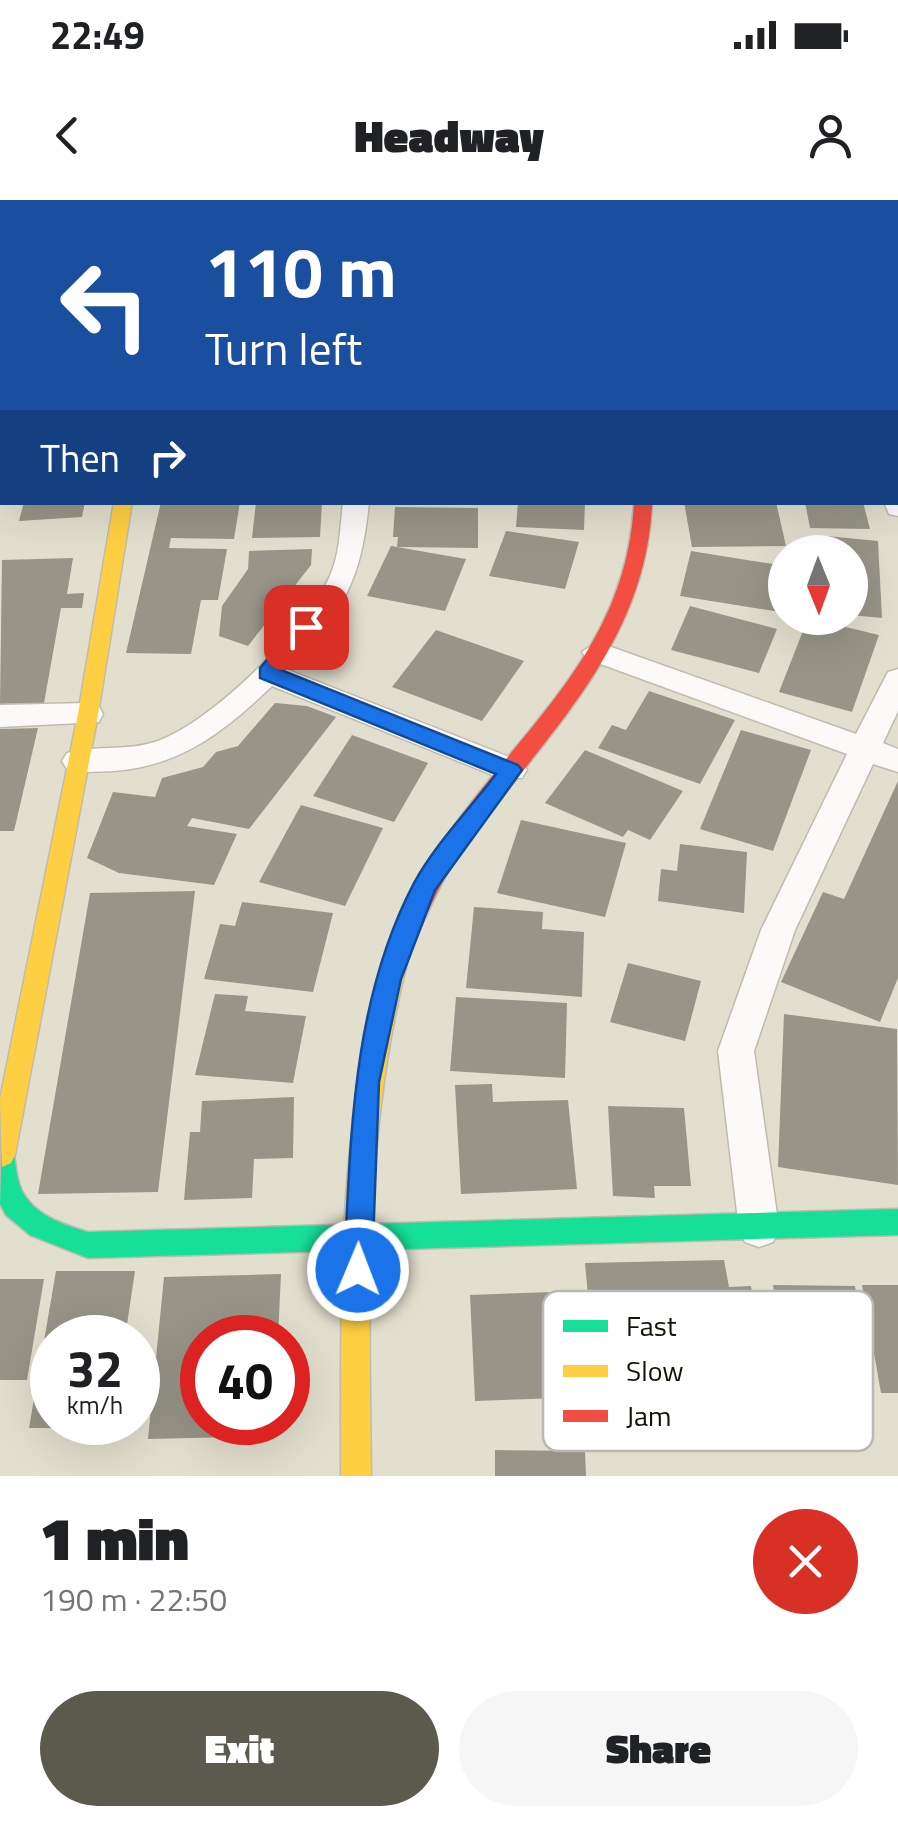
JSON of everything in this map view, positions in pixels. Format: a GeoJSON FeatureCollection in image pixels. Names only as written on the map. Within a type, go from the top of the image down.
{"type":"FeatureCollection","features":[{"type":"Feature","properties":{"kind":"street"},"geometry":{"type":"LineString","coordinates":[[123,505],[88,714],[1,1161],[4,1198],[21,1218],[88,1245],[759,1229],[898,1222]]}},
{"type":"Feature","properties":{"kind":"street"},"geometry":{"type":"LineString","coordinates":[[78,761],[146,755],[181,744],[267,673],[342,579],[355,505]]}},
{"type":"Feature","properties":{"kind":"street"},"geometry":{"type":"LineString","coordinates":[[356,1476],[358,1236],[366,1082],[389,979],[424,886],[597,652],[634,578],[643,505]]}},
{"type":"Feature","properties":{"kind":"street"},"geometry":{"type":"LineString","coordinates":[[597,652],[898,760]]}},
{"type":"Feature","properties":{"kind":"street"},"geometry":{"type":"LineString","coordinates":[[267,673],[511,770]]}},
{"type":"Feature","properties":{"kind":"street"},"geometry":{"type":"LineString","coordinates":[[759,1229],[736,1051],[778,930],[898,680]]}},
{"type":"Feature","properties":{"kind":"street"},"geometry":{"type":"LineString","coordinates":[[0,716],[88,714]]}},
{"type":"Feature","properties":{"kind":"building"},"geometry":{"type":"Polygon","coordinates":[[[23,505],[84,505],[82,517],[19,521],[23,505]]]}},
{"type":"Feature","properties":{"kind":"building"},"geometry":{"type":"Polygon","coordinates":[[[160,505],[240,505],[234,539],[171,538],[169,548],[227,549],[218,600],[201,600],[191,654],[126,653],[160,505]]]}},
{"type":"Feature","properties":{"kind":"building"},"geometry":{"type":"Polygon","coordinates":[[[256,505],[322,505],[320,537],[252,538],[256,505]]]}},
{"type":"Feature","properties":{"kind":"building"},"geometry":{"type":"Polygon","coordinates":[[[518,505],[585,505],[584,530],[516,527],[518,505]]]}},
{"type":"Feature","properties":{"kind":"building"},"geometry":{"type":"Polygon","coordinates":[[[685,505],[777,505],[784,535],[768,535],[768,546],[692,547],[685,505]]]}},
{"type":"Feature","properties":{"kind":"building"},"geometry":{"type":"Polygon","coordinates":[[[806,505],[864,505],[870,529],[810,528],[806,505]]]}},
{"type":"Feature","properties":{"kind":"building"},"geometry":{"type":"Polygon","coordinates":[[[395,507],[478,508],[478,548],[397,547],[398,537],[393,537],[395,507]]]}},
{"type":"Feature","properties":{"kind":"building"},"geometry":{"type":"Polygon","coordinates":[[[506,531],[579,542],[565,589],[489,576],[506,531]]]}},
{"type":"Feature","properties":{"kind":"building"},"geometry":{"type":"Polygon","coordinates":[[[868,540],[878,541],[882,618],[868,617],[868,540]]]}},
{"type":"Feature","properties":{"kind":"building"},"geometry":{"type":"Polygon","coordinates":[[[391,546],[466,559],[445,611],[367,596],[391,546]]]}},
{"type":"Feature","properties":{"kind":"building"},"geometry":{"type":"Polygon","coordinates":[[[312,549],[311,565],[248,646],[219,636],[222,606],[248,569],[249,551],[312,549]]]}},
{"type":"Feature","properties":{"kind":"building"},"geometry":{"type":"Polygon","coordinates":[[[691,551],[768,563],[768,610],[680,596],[691,551]]]}},
{"type":"Feature","properties":{"kind":"building"},"geometry":{"type":"Polygon","coordinates":[[[73,558],[67,594],[84,593],[82,608],[61,608],[44,703],[0,704],[2,560],[73,558]]]}},
{"type":"Feature","properties":{"kind":"building"},"geometry":{"type":"Polygon","coordinates":[[[690,606],[768,627],[768,635],[775,635],[759,673],[671,650],[690,606]]]}},
{"type":"Feature","properties":{"kind":"building"},"geometry":{"type":"Polygon","coordinates":[[[436,630],[524,661],[482,721],[392,687],[436,630]]]}},
{"type":"Feature","properties":{"kind":"building"},"geometry":{"type":"Polygon","coordinates":[[[801,635],[879,635],[852,712],[779,692],[801,635]]]}},
{"type":"Feature","properties":{"kind":"building"},"geometry":{"type":"Polygon","coordinates":[[[649,691],[735,720],[700,784],[598,748],[612,725],[626,730],[649,691]]]}},
{"type":"Feature","properties":{"kind":"building"},"geometry":{"type":"Polygon","coordinates":[[[275,703],[307,706],[336,717],[249,829],[192,818],[187,826],[237,834],[214,885],[119,873],[87,858],[113,792],[155,797],[162,778],[203,767],[216,752],[238,746],[275,703]]]}},
{"type":"Feature","properties":{"kind":"building"},"geometry":{"type":"Polygon","coordinates":[[[38,728],[14,831],[0,831],[0,729],[38,728]]]}},
{"type":"Feature","properties":{"kind":"building"},"geometry":{"type":"Polygon","coordinates":[[[741,730],[811,750],[773,851],[700,829],[741,730]]]}},
{"type":"Feature","properties":{"kind":"building"},"geometry":{"type":"Polygon","coordinates":[[[352,735],[428,763],[394,822],[313,796],[352,735]]]}},
{"type":"Feature","properties":{"kind":"building"},"geometry":{"type":"Polygon","coordinates":[[[585,750],[683,791],[650,840],[628,830],[623,837],[545,803],[585,750]]]}},
{"type":"Feature","properties":{"kind":"building"},"geometry":{"type":"Polygon","coordinates":[[[898,781],[898,978],[880,1022],[781,982],[823,892],[844,899],[898,781]]]}},
{"type":"Feature","properties":{"kind":"building"},"geometry":{"type":"Polygon","coordinates":[[[301,805],[383,828],[345,906],[259,882],[301,805]]]}},
{"type":"Feature","properties":{"kind":"building"},"geometry":{"type":"Polygon","coordinates":[[[521,820],[626,843],[605,917],[497,893],[521,820]]]}},
{"type":"Feature","properties":{"kind":"building"},"geometry":{"type":"Polygon","coordinates":[[[680,844],[747,852],[744,913],[658,901],[661,869],[677,871],[680,844]]]}},
{"type":"Feature","properties":{"kind":"building"},"geometry":{"type":"Polygon","coordinates":[[[195,891],[158,1192],[38,1194],[90,893],[195,891]]]}},
{"type":"Feature","properties":{"kind":"building"},"geometry":{"type":"Polygon","coordinates":[[[242,902],[333,913],[313,992],[204,979],[220,924],[235,926],[242,902]]]}},
{"type":"Feature","properties":{"kind":"building"},"geometry":{"type":"Polygon","coordinates":[[[474,907],[543,912],[542,929],[584,932],[582,997],[466,988],[474,907]]]}},
{"type":"Feature","properties":{"kind":"building"},"geometry":{"type":"Polygon","coordinates":[[[628,963],[701,981],[685,1041],[610,1022],[628,963]]]}},
{"type":"Feature","properties":{"kind":"building"},"geometry":{"type":"Polygon","coordinates":[[[215,994],[248,996],[245,1011],[306,1016],[293,1083],[195,1075],[215,994]]]}},
{"type":"Feature","properties":{"kind":"building"},"geometry":{"type":"Polygon","coordinates":[[[456,997],[567,1003],[565,1078],[450,1071],[456,997]]]}},
{"type":"Feature","properties":{"kind":"building"},"geometry":{"type":"Polygon","coordinates":[[[784,1014],[897,1029],[898,1185],[778,1167],[784,1014]]]}},
{"type":"Feature","properties":{"kind":"building"},"geometry":{"type":"Polygon","coordinates":[[[492,1084],[493,1102],[568,1100],[577,1189],[461,1194],[455,1085],[492,1084]]]}},
{"type":"Feature","properties":{"kind":"building"},"geometry":{"type":"Polygon","coordinates":[[[294,1097],[293,1158],[254,1159],[252,1198],[184,1200],[190,1132],[200,1132],[202,1101],[294,1097]]]}},
{"type":"Feature","properties":{"kind":"building"},"geometry":{"type":"Polygon","coordinates":[[[608,1106],[684,1108],[691,1186],[654,1186],[655,1198],[613,1196],[608,1106]]]}},
{"type":"Feature","properties":{"kind":"building"},"geometry":{"type":"Polygon","coordinates":[[[724,1260],[729,1287],[751,1286],[752,1291],[587,1291],[585,1263],[724,1260]]]}},
{"type":"Feature","properties":{"kind":"building"},"geometry":{"type":"Polygon","coordinates":[[[56,1271],[135,1271],[128,1315],[48,1315],[56,1271]]]}},
{"type":"Feature","properties":{"kind":"building"},"geometry":{"type":"Polygon","coordinates":[[[281,1274],[279,1315],[180,1315],[180,1438],[160,1439],[164,1277],[281,1274]]]}},
{"type":"Feature","properties":{"kind":"building"},"geometry":{"type":"Polygon","coordinates":[[[0,1279],[44,1279],[38,1315],[30,1315],[27,1380],[0,1380],[0,1279]]]}},
{"type":"Feature","properties":{"kind":"building"},"geometry":{"type":"Polygon","coordinates":[[[773,1285],[855,1286],[856,1291],[774,1291],[773,1285]]]}},
{"type":"Feature","properties":{"kind":"building"},"geometry":{"type":"Polygon","coordinates":[[[862,1285],[898,1285],[898,1393],[881,1393],[873,1348],[873,1291],[863,1291],[862,1285]]]}},
{"type":"Feature","properties":{"kind":"building"},"geometry":{"type":"Polygon","coordinates":[[[543,1292],[543,1399],[475,1401],[470,1295],[543,1292]]]}},
{"type":"Feature","properties":{"kind":"building"},"geometry":{"type":"Polygon","coordinates":[[[495,1450],[585,1451],[586,1476],[495,1476],[495,1450]]]}},
{"type":"Feature","properties":{"kind":"traffic: fast"},"geometry":{"type":"LineString","coordinates":[[2,1155],[8,1192],[26,1217],[54,1234],[88,1245],[898,1222]]}},
{"type":"Feature","properties":{"kind":"traffic: slow"},"geometry":{"type":"LineString","coordinates":[[2,1155],[88,714],[123,505]]}},
{"type":"Feature","properties":{"kind":"traffic: slow"},"geometry":{"type":"LineString","coordinates":[[356,1476],[355,1277],[361,1145],[381,1015],[398,951]]}},
{"type":"Feature","properties":{"kind":"traffic: jam"},"geometry":{"type":"LineString","coordinates":[[398,951],[421,897],[451,848],[593,661],[620,610],[639,555],[643,505]]}},
{"type":"Feature","properties":{"kind":"route"},"geometry":{"type":"LineString","coordinates":[[306,627],[267,673],[511,770],[424,886],[389,979],[366,1082],[358,1270]]}}]}
